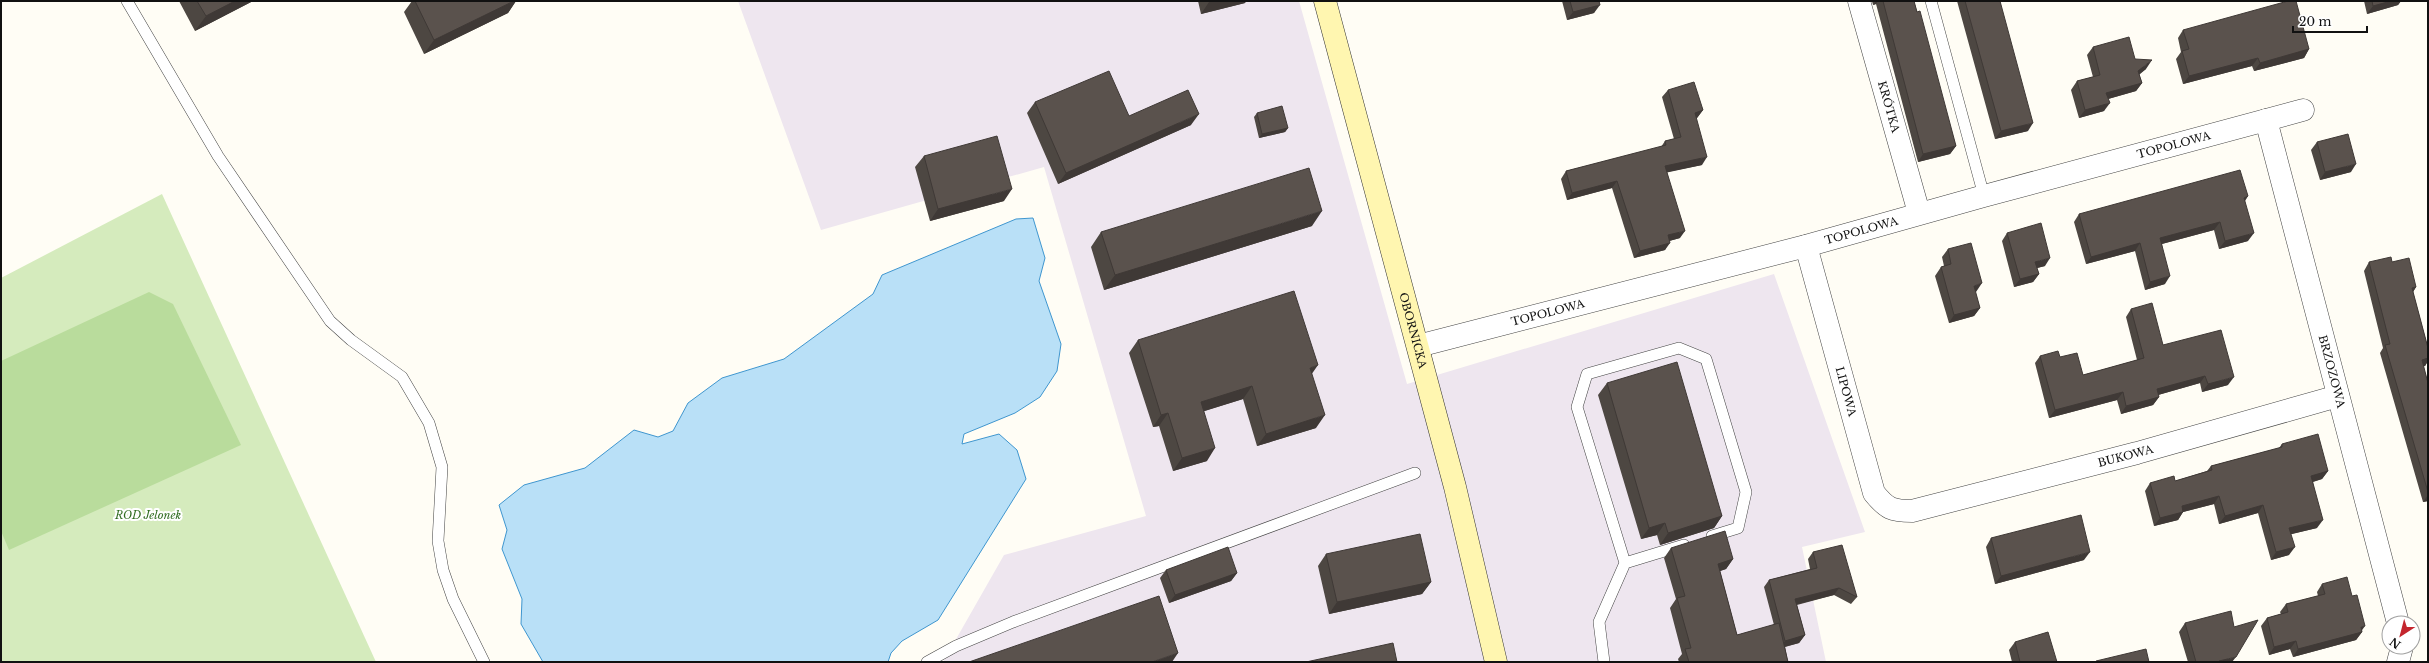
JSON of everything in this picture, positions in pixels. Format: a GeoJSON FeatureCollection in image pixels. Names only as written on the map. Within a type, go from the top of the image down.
{"type":"FeatureCollection","features":[{"type":"Feature","properties":{"kind":"main road","name":"OBORNICKA"},"geometry":{"type":"LineString","coordinates":[[1325,1],[1418,346],[1474,563],[1496,662]]}},
{"type":"Feature","properties":{"kind":"street","name":"KRÓTKA"},"geometry":{"type":"LineString","coordinates":[[1859,1],[1919,214]]}},
{"type":"Feature","properties":{"kind":"street","name":"TOPOLOWA"},"geometry":{"type":"LineString","coordinates":[[1418,346],[1806,246],[1984,196],[2303,110]]}},
{"type":"Feature","properties":{"kind":"street","name":"BRZOZOWA"},"geometry":{"type":"LineString","coordinates":[[2266,120],[2396,615]]}},
{"type":"Feature","properties":{"kind":"street","name":"LIPOWA"},"geometry":{"type":"LineString","coordinates":[[1806,246],[1874,493],[1885,507],[1897,511],[1912,511]]}},
{"type":"Feature","properties":{"kind":"street","name":"BUKOWA"},"geometry":{"type":"LineString","coordinates":[[1912,511],[2137,453],[2338,396]]}},
{"type":"Feature","properties":{"kind":"lane"},"geometry":{"type":"LineString","coordinates":[[127,1],[218,156],[330,321],[402,377],[429,423],[442,467],[438,541],[443,570],[453,599],[484,662]]}},
{"type":"Feature","properties":{"kind":"lane"},"geometry":{"type":"LineString","coordinates":[[1931,1],[1984,196]]}},
{"type":"Feature","properties":{"kind":"lane"},"geometry":{"type":"LineString","coordinates":[[1604,662],[1599,622],[1625,563],[1577,407],[1587,374],[1679,348],[1706,359],[1746,492],[1738,528],[1625,563]]}},
{"type":"Feature","properties":{"kind":"lane"},"geometry":{"type":"LineString","coordinates":[[927,662],[956,646],[1013,622],[1415,473]]}},
{"type":"Feature","properties":{"kind":"shaded area"},"geometry":{"type":"Polygon","coordinates":[[[738,1],[1299,1],[1407,384],[1774,274],[1865,532],[1802,547],[1826,662],[943,662],[1004,555],[1146,516],[1044,167],[821,230],[738,1]]]}},
{"type":"Feature","properties":{"kind":"green space","name":"ROD Jelonek"},"geometry":{"type":"Polygon","coordinates":[[[162,194],[376,662],[1,662],[1,278],[162,194]]]}},
{"type":"Feature","properties":{"kind":"green space"},"geometry":{"type":"Polygon","coordinates":[[[149,292],[173,304],[241,445],[9,550],[1,531],[1,361],[149,292]]]}},
{"type":"Feature","properties":{"kind":"water"},"geometry":{"type":"Polygon","coordinates":[[[1033,218],[1045,258],[1039,281],[1061,344],[1057,371],[1040,397],[1015,413],[964,434],[962,444],[999,434],[1017,450],[1026,479],[938,620],[902,641],[891,653],[888,662],[543,662],[521,624],[522,599],[502,549],[507,530],[499,505],[524,485],[585,468],[634,430],[658,437],[673,431],[688,403],[722,378],[784,359],[873,294],[882,275],[1016,219],[1033,218]]]}},
{"type":"Feature","properties":{"kind":"building"},"geometry":{"type":"Polygon","coordinates":[[[197,1],[235,1],[206,16],[197,1]]]}},
{"type":"Feature","properties":{"kind":"building"},"geometry":{"type":"Polygon","coordinates":[[[415,1],[514,1],[434,40],[415,1]]]}},
{"type":"Feature","properties":{"kind":"building"},"geometry":{"type":"Polygon","coordinates":[[[1570,1],[1599,1],[1600,5],[1573,12],[1570,1]]]}},
{"type":"Feature","properties":{"kind":"building"},"geometry":{"type":"Polygon","coordinates":[[[1883,1],[1914,1],[1917,12],[1920,11],[1956,146],[1923,154],[1883,1]]]}},
{"type":"Feature","properties":{"kind":"building"},"geometry":{"type":"Polygon","coordinates":[[[1965,1],[2000,1],[2033,123],[2001,131],[1965,1]]]}},
{"type":"Feature","properties":{"kind":"building"},"geometry":{"type":"Polygon","coordinates":[[[2288,1],[2296,1],[2309,49],[2260,63],[2258,58],[2189,76],[2182,51],[2189,49],[2183,30],[2288,1]]]}},
{"type":"Feature","properties":{"kind":"building"},"geometry":{"type":"Polygon","coordinates":[[[2372,1],[2391,1],[2373,6],[2372,1]]]}},
{"type":"Feature","properties":{"kind":"building"},"geometry":{"type":"Polygon","coordinates":[[[2129,37],[2135,59],[2152,60],[2138,71],[2142,83],[2106,93],[2110,103],[2085,110],[2077,81],[2100,75],[2093,47],[2129,37]]]}},
{"type":"Feature","properties":{"kind":"building"},"geometry":{"type":"Polygon","coordinates":[[[1109,71],[1129,116],[1188,90],[1199,114],[1066,173],[1035,102],[1109,71]]]}},
{"type":"Feature","properties":{"kind":"building"},"geometry":{"type":"Polygon","coordinates":[[[1694,82],[1703,110],[1695,113],[1707,157],[1665,166],[1685,231],[1668,235],[1670,243],[1640,251],[1617,181],[1572,193],[1566,171],[1666,145],[1665,141],[1681,137],[1668,90],[1694,82]]]}},
{"type":"Feature","properties":{"kind":"building"},"geometry":{"type":"Polygon","coordinates":[[[1282,106],[1288,128],[1262,134],[1257,113],[1282,106]]]}},
{"type":"Feature","properties":{"kind":"building"},"geometry":{"type":"Polygon","coordinates":[[[2348,134],[2356,164],[2325,172],[2317,142],[2348,134]]]}},
{"type":"Feature","properties":{"kind":"building"},"geometry":{"type":"Polygon","coordinates":[[[997,136],[1012,189],[938,209],[924,156],[997,136]]]}},
{"type":"Feature","properties":{"kind":"building"},"geometry":{"type":"Polygon","coordinates":[[[1309,168],[1322,211],[1115,275],[1101,232],[1309,168]]]}},
{"type":"Feature","properties":{"kind":"building"},"geometry":{"type":"Polygon","coordinates":[[[2240,170],[2248,196],[2244,198],[2254,233],[2225,241],[2220,222],[2160,238],[2170,276],[2150,282],[2140,243],[2091,257],[2079,214],[2240,170]]]}},
{"type":"Feature","properties":{"kind":"building"},"geometry":{"type":"Polygon","coordinates":[[[2041,223],[2050,258],[2035,262],[2039,274],[2020,279],[2007,233],[2041,223]]]}},
{"type":"Feature","properties":{"kind":"building"},"geometry":{"type":"Polygon","coordinates":[[[1971,243],[1982,283],[1974,286],[1980,308],[1954,315],[1941,267],[1951,264],[1948,249],[1971,243]]]}},
{"type":"Feature","properties":{"kind":"building"},"geometry":{"type":"Polygon","coordinates":[[[2391,257],[2392,262],[2409,258],[2416,287],[2412,288],[2428,348],[2428,358],[2422,360],[2428,383],[2428,492],[2385,345],[2390,344],[2369,262],[2391,257]]]}},
{"type":"Feature","properties":{"kind":"building"},"geometry":{"type":"Polygon","coordinates":[[[1294,291],[1318,365],[1310,368],[1325,415],[1266,434],[1252,386],[1201,402],[1215,448],[1182,458],[1168,413],[1161,415],[1138,340],[1294,291]]]}},
{"type":"Feature","properties":{"kind":"building"},"geometry":{"type":"Polygon","coordinates":[[[2152,303],[2163,345],[2221,330],[2234,377],[2208,384],[2205,376],[2157,389],[2159,397],[2126,406],[2123,392],[2055,410],[2040,356],[2058,351],[2060,357],[2077,353],[2083,375],[2144,358],[2131,309],[2152,303]]]}},
{"type":"Feature","properties":{"kind":"building"},"geometry":{"type":"Polygon","coordinates":[[[1677,362],[1722,516],[1668,533],[1665,523],[1649,528],[1607,383],[1677,362]]]}},
{"type":"Feature","properties":{"kind":"building"},"geometry":{"type":"Polygon","coordinates":[[[2318,434],[2328,471],[2311,476],[2323,520],[2289,528],[2295,547],[2276,552],[2263,505],[2225,516],[2219,496],[2182,506],[2183,512],[2160,518],[2150,483],[2174,476],[2175,481],[2212,470],[2211,466],[2282,447],[2282,444],[2318,434]]]}},
{"type":"Feature","properties":{"kind":"building"},"geometry":{"type":"Polygon","coordinates":[[[2081,515],[2090,552],[2001,576],[1991,538],[2081,515]]]}},
{"type":"Feature","properties":{"kind":"building"},"geometry":{"type":"Polygon","coordinates":[[[1725,531],[1733,559],[1718,564],[1737,635],[1779,623],[1788,662],[1689,662],[1685,649],[1691,648],[1677,598],[1685,596],[1671,548],[1725,531]]]}},
{"type":"Feature","properties":{"kind":"building"},"geometry":{"type":"Polygon","coordinates":[[[1420,534],[1431,582],[1337,602],[1326,554],[1420,534]]]}},
{"type":"Feature","properties":{"kind":"building"},"geometry":{"type":"Polygon","coordinates":[[[1842,545],[1857,597],[1839,588],[1795,599],[1805,635],[1785,641],[1769,580],[1817,568],[1813,552],[1842,545]]]}},
{"type":"Feature","properties":{"kind":"building"},"geometry":{"type":"Polygon","coordinates":[[[1228,547],[1237,573],[1175,595],[1166,570],[1228,547]]]}},
{"type":"Feature","properties":{"kind":"building"},"geometry":{"type":"Polygon","coordinates":[[[2347,577],[2352,596],[2357,595],[2365,626],[2361,627],[2362,632],[2298,649],[2296,641],[2274,647],[2267,618],[2288,612],[2286,604],[2325,594],[2322,584],[2347,577]]]}},
{"type":"Feature","properties":{"kind":"building"},"geometry":{"type":"Polygon","coordinates":[[[1159,596],[1178,653],[1152,662],[969,662],[1159,596]]]}},
{"type":"Feature","properties":{"kind":"building"},"geometry":{"type":"Polygon","coordinates":[[[2231,611],[2234,627],[2258,620],[2236,657],[2219,662],[2196,662],[2185,623],[2231,611]]]}},
{"type":"Feature","properties":{"kind":"building"},"geometry":{"type":"Polygon","coordinates":[[[2048,632],[2057,662],[2020,662],[2015,642],[2048,632]]]}},
{"type":"Feature","properties":{"kind":"building"},"geometry":{"type":"Polygon","coordinates":[[[1393,643],[1397,662],[1306,662],[1393,643]]]}},
{"type":"Feature","properties":{"kind":"building"},"geometry":{"type":"Polygon","coordinates":[[[2146,649],[2149,662],[2096,662],[2096,661],[2146,649]]]}}]}
